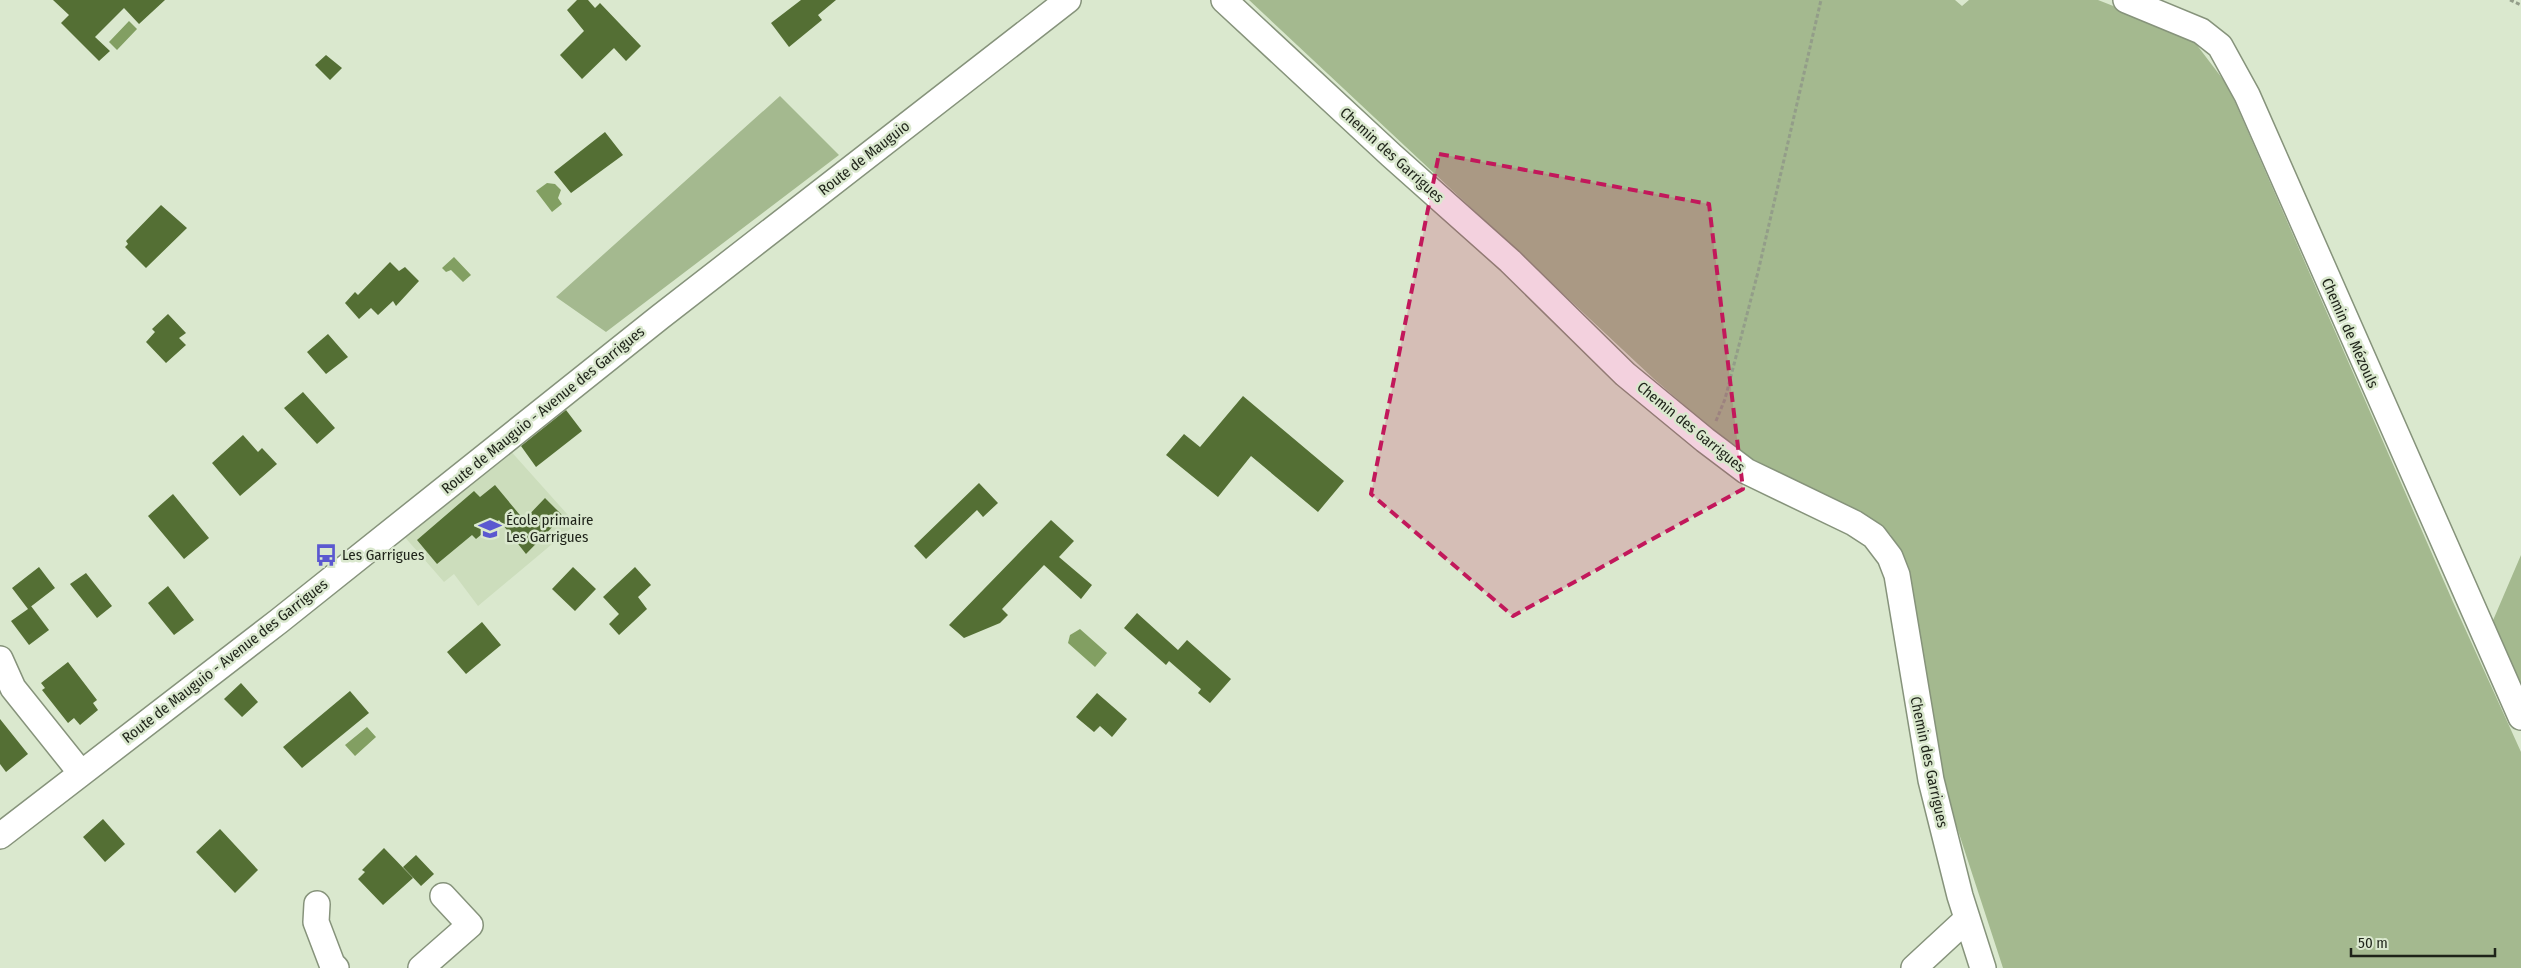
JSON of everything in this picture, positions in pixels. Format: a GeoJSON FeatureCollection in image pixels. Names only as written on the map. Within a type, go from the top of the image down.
{"type":"FeatureCollection","features":[{"type":"Feature","properties":{"kind":"street","name":"Route de Mauguio"},"geometry":{"type":"LineString","coordinates":[[660,317],[1068,0]]}},
{"type":"Feature","properties":{"kind":"street","name":"Chemin des Garrigues"},"geometry":{"type":"LineString","coordinates":[[1224,0],[1391,155],[1510,261],[1626,374],[1705,440],[1746,471],[1874,536],[1890,557],[1897,576],[1931,780],[1967,919],[1983,968]]}},
{"type":"Feature","properties":{"kind":"street","name":"Chemin de Mézouls"},"geometry":{"type":"LineString","coordinates":[[2126,0],[2201,31],[2220,46],[2247,95],[2521,717]]}},
{"type":"Feature","properties":{"kind":"street","name":"Route de Mauguio - Avenue des Garrigues"},"geometry":{"type":"LineString","coordinates":[[0,836],[279,621],[660,317]]}},
{"type":"Feature","properties":{"kind":"street"},"geometry":{"type":"LineString","coordinates":[[0,659],[13,688],[81,773]]}},
{"type":"Feature","properties":{"kind":"street"},"geometry":{"type":"LineString","coordinates":[[421,968],[470,924],[443,896]]}},
{"type":"Feature","properties":{"kind":"street"},"geometry":{"type":"LineString","coordinates":[[317,904],[316,922],[332,964],[336,968]]}},
{"type":"Feature","properties":{"kind":"street"},"geometry":{"type":"LineString","coordinates":[[1914,968],[1967,919]]}},
{"type":"Feature","properties":{"kind":"path"},"geometry":{"type":"LineString","coordinates":[[1705,440],[1726,399],[1758,272],[1821,0]]}},
{"type":"Feature","properties":{"kind":"path"},"geometry":{"type":"LineString","coordinates":[[2510,0],[2521,5]]}},
{"type":"Feature","properties":{"kind":"highlighted area"},"geometry":{"type":"Polygon","coordinates":[[[1439,154],[1709,204],[1743,489],[1513,616],[1371,494],[1439,154]]]}},
{"type":"Feature","properties":{"kind":"shaded area"},"geometry":{"type":"Polygon","coordinates":[[[1249,0],[1955,0],[1962,6],[1969,0],[2098,0],[2190,36],[2228,86],[2453,602],[2521,752],[2521,968],[2003,968],[1950,806],[1891,535],[1874,521],[1737,451],[1654,379],[1249,0]]]}},
{"type":"Feature","properties":{"kind":"shaded area"},"geometry":{"type":"Polygon","coordinates":[[[129,21],[137,29],[117,50],[109,42],[129,21]]]}},
{"type":"Feature","properties":{"kind":"shaded area"},"geometry":{"type":"Polygon","coordinates":[[[780,96],[839,155],[606,332],[556,297],[780,96]]]}},
{"type":"Feature","properties":{"kind":"shaded area"},"geometry":{"type":"Polygon","coordinates":[[[547,183],[555,184],[561,190],[558,198],[562,204],[552,212],[536,191],[547,183]]]}},
{"type":"Feature","properties":{"kind":"shaded area"},"geometry":{"type":"Polygon","coordinates":[[[454,257],[471,275],[463,282],[451,270],[446,272],[442,268],[454,257]]]}},
{"type":"Feature","properties":{"kind":"shaded area","name":"École primaire Les Garrigues"},"geometry":{"type":"Polygon","coordinates":[[[508,448],[576,524],[478,606],[454,574],[444,582],[403,535],[508,448]]]}},
{"type":"Feature","properties":{"kind":"shaded area"},"geometry":{"type":"Polygon","coordinates":[[[2521,555],[2521,690],[2491,625],[2521,555]]]}},
{"type":"Feature","properties":{"kind":"shaded area"},"geometry":{"type":"Polygon","coordinates":[[[1080,629],[1107,653],[1095,667],[1068,643],[1070,635],[1080,629]]]}},
{"type":"Feature","properties":{"kind":"shaded area"},"geometry":{"type":"Polygon","coordinates":[[[367,727],[376,737],[355,756],[345,745],[367,727]]]}},
{"type":"Feature","properties":{"kind":"building"},"geometry":{"type":"Polygon","coordinates":[[[53,0],[165,0],[139,24],[124,8],[95,37],[110,51],[99,61],[61,23],[69,15],[53,0]]]}},
{"type":"Feature","properties":{"kind":"building"},"geometry":{"type":"Polygon","coordinates":[[[577,0],[588,0],[595,8],[600,3],[641,46],[626,61],[614,48],[582,79],[560,55],[584,31],[567,10],[577,0]]]}},
{"type":"Feature","properties":{"kind":"building"},"geometry":{"type":"Polygon","coordinates":[[[801,0],[836,0],[818,15],[822,20],[789,47],[771,23],[801,0]]]}},
{"type":"Feature","properties":{"kind":"building"},"geometry":{"type":"Polygon","coordinates":[[[326,55],[342,68],[330,80],[315,65],[326,55]]]}},
{"type":"Feature","properties":{"kind":"building"},"geometry":{"type":"Polygon","coordinates":[[[605,132],[623,155],[571,193],[554,172],[605,132]]]}},
{"type":"Feature","properties":{"kind":"building"},"geometry":{"type":"Polygon","coordinates":[[[161,205],[187,228],[146,268],[125,247],[128,244],[126,241],[161,205]]]}},
{"type":"Feature","properties":{"kind":"building"},"geometry":{"type":"Polygon","coordinates":[[[390,262],[399,271],[405,267],[419,281],[396,306],[393,301],[378,315],[371,308],[359,319],[345,303],[355,292],[358,295],[390,262]]]}},
{"type":"Feature","properties":{"kind":"building"},"geometry":{"type":"Polygon","coordinates":[[[168,314],[186,333],[179,338],[186,345],[166,363],[146,342],[155,332],[152,329],[168,314]]]}},
{"type":"Feature","properties":{"kind":"building"},"geometry":{"type":"Polygon","coordinates":[[[328,334],[348,357],[326,374],[307,352],[328,334]]]}},
{"type":"Feature","properties":{"kind":"building"},"geometry":{"type":"Polygon","coordinates":[[[303,392],[335,428],[317,444],[284,408],[303,392]]]}},
{"type":"Feature","properties":{"kind":"building"},"geometry":{"type":"Polygon","coordinates":[[[1243,396],[1344,481],[1318,512],[1251,456],[1218,497],[1166,455],[1184,434],[1200,447],[1243,396]]]}},
{"type":"Feature","properties":{"kind":"building"},"geometry":{"type":"Polygon","coordinates":[[[566,410],[582,431],[536,467],[521,446],[566,410]]]}},
{"type":"Feature","properties":{"kind":"building"},"geometry":{"type":"Polygon","coordinates":[[[243,435],[258,452],[262,448],[277,464],[240,496],[212,463],[243,435]]]}},
{"type":"Feature","properties":{"kind":"building"},"geometry":{"type":"Polygon","coordinates":[[[979,483],[998,503],[983,517],[977,510],[926,559],[914,546],[979,483]]]}},
{"type":"Feature","properties":{"kind":"building"},"geometry":{"type":"Polygon","coordinates":[[[495,485],[524,520],[545,498],[563,516],[526,554],[499,520],[476,539],[472,535],[437,564],[417,540],[474,491],[480,497],[495,485]]]}},
{"type":"Feature","properties":{"kind":"building"},"geometry":{"type":"Polygon","coordinates":[[[173,494],[209,538],[184,559],[148,516],[173,494]]]}},
{"type":"Feature","properties":{"kind":"building"},"geometry":{"type":"Polygon","coordinates":[[[1051,520],[1074,541],[1059,557],[1092,585],[1081,599],[1044,565],[1002,609],[1008,615],[1000,623],[964,638],[949,625],[1051,520]]]}},
{"type":"Feature","properties":{"kind":"building"},"geometry":{"type":"Polygon","coordinates":[[[39,567],[55,588],[31,606],[49,630],[29,645],[11,621],[28,609],[12,588],[39,567]]]}},
{"type":"Feature","properties":{"kind":"building"},"geometry":{"type":"Polygon","coordinates":[[[573,567],[596,589],[575,611],[552,589],[573,567]]]}},
{"type":"Feature","properties":{"kind":"building"},"geometry":{"type":"Polygon","coordinates":[[[635,567],[651,585],[638,597],[647,609],[619,635],[609,624],[619,614],[603,597],[635,567]]]}},
{"type":"Feature","properties":{"kind":"building"},"geometry":{"type":"Polygon","coordinates":[[[86,573],[112,606],[97,618],[70,584],[86,573]]]}},
{"type":"Feature","properties":{"kind":"building"},"geometry":{"type":"Polygon","coordinates":[[[168,586],[194,620],[174,635],[148,603],[168,586]]]}},
{"type":"Feature","properties":{"kind":"building"},"geometry":{"type":"Polygon","coordinates":[[[1137,613],[1178,650],[1187,640],[1231,679],[1210,703],[1198,693],[1201,689],[1169,661],[1166,665],[1124,628],[1137,613]]]}},
{"type":"Feature","properties":{"kind":"building"},"geometry":{"type":"Polygon","coordinates":[[[482,622],[501,645],[466,674],[447,652],[482,622]]]}},
{"type":"Feature","properties":{"kind":"building"},"geometry":{"type":"Polygon","coordinates":[[[68,662],[97,700],[93,703],[98,710],[80,725],[74,718],[68,723],[42,690],[45,688],[41,683],[68,662]]]}},
{"type":"Feature","properties":{"kind":"building"},"geometry":{"type":"Polygon","coordinates":[[[241,683],[258,702],[242,717],[224,699],[241,683]]]}},
{"type":"Feature","properties":{"kind":"building"},"geometry":{"type":"Polygon","coordinates":[[[350,691],[369,713],[302,768],[283,747],[350,691]]]}},
{"type":"Feature","properties":{"kind":"building"},"geometry":{"type":"Polygon","coordinates":[[[1097,693],[1127,719],[1112,737],[1100,726],[1094,732],[1076,717],[1097,693]]]}},
{"type":"Feature","properties":{"kind":"building"},"geometry":{"type":"Polygon","coordinates":[[[0,719],[28,754],[6,772],[0,764],[0,719]]]}},
{"type":"Feature","properties":{"kind":"building"},"geometry":{"type":"Polygon","coordinates":[[[103,819],[125,844],[105,862],[83,837],[103,819]]]}},
{"type":"Feature","properties":{"kind":"building"},"geometry":{"type":"Polygon","coordinates":[[[220,829],[258,870],[235,893],[196,852],[220,829]]]}},
{"type":"Feature","properties":{"kind":"building"},"geometry":{"type":"Polygon","coordinates":[[[384,848],[413,878],[383,905],[358,879],[365,872],[362,870],[384,848]]]}},
{"type":"Feature","properties":{"kind":"building"},"geometry":{"type":"Polygon","coordinates":[[[416,855],[434,874],[421,886],[403,867],[416,855]]]}},
{"type":"Feature","properties":{"kind":"place","name":"École primaire Les Garrigues"},"geometry":{"type":"Point","coordinates":[490,529]}},
{"type":"Feature","properties":{"kind":"place","name":"Les Garrigues"},"geometry":{"type":"Point","coordinates":[326,555]}}]}
